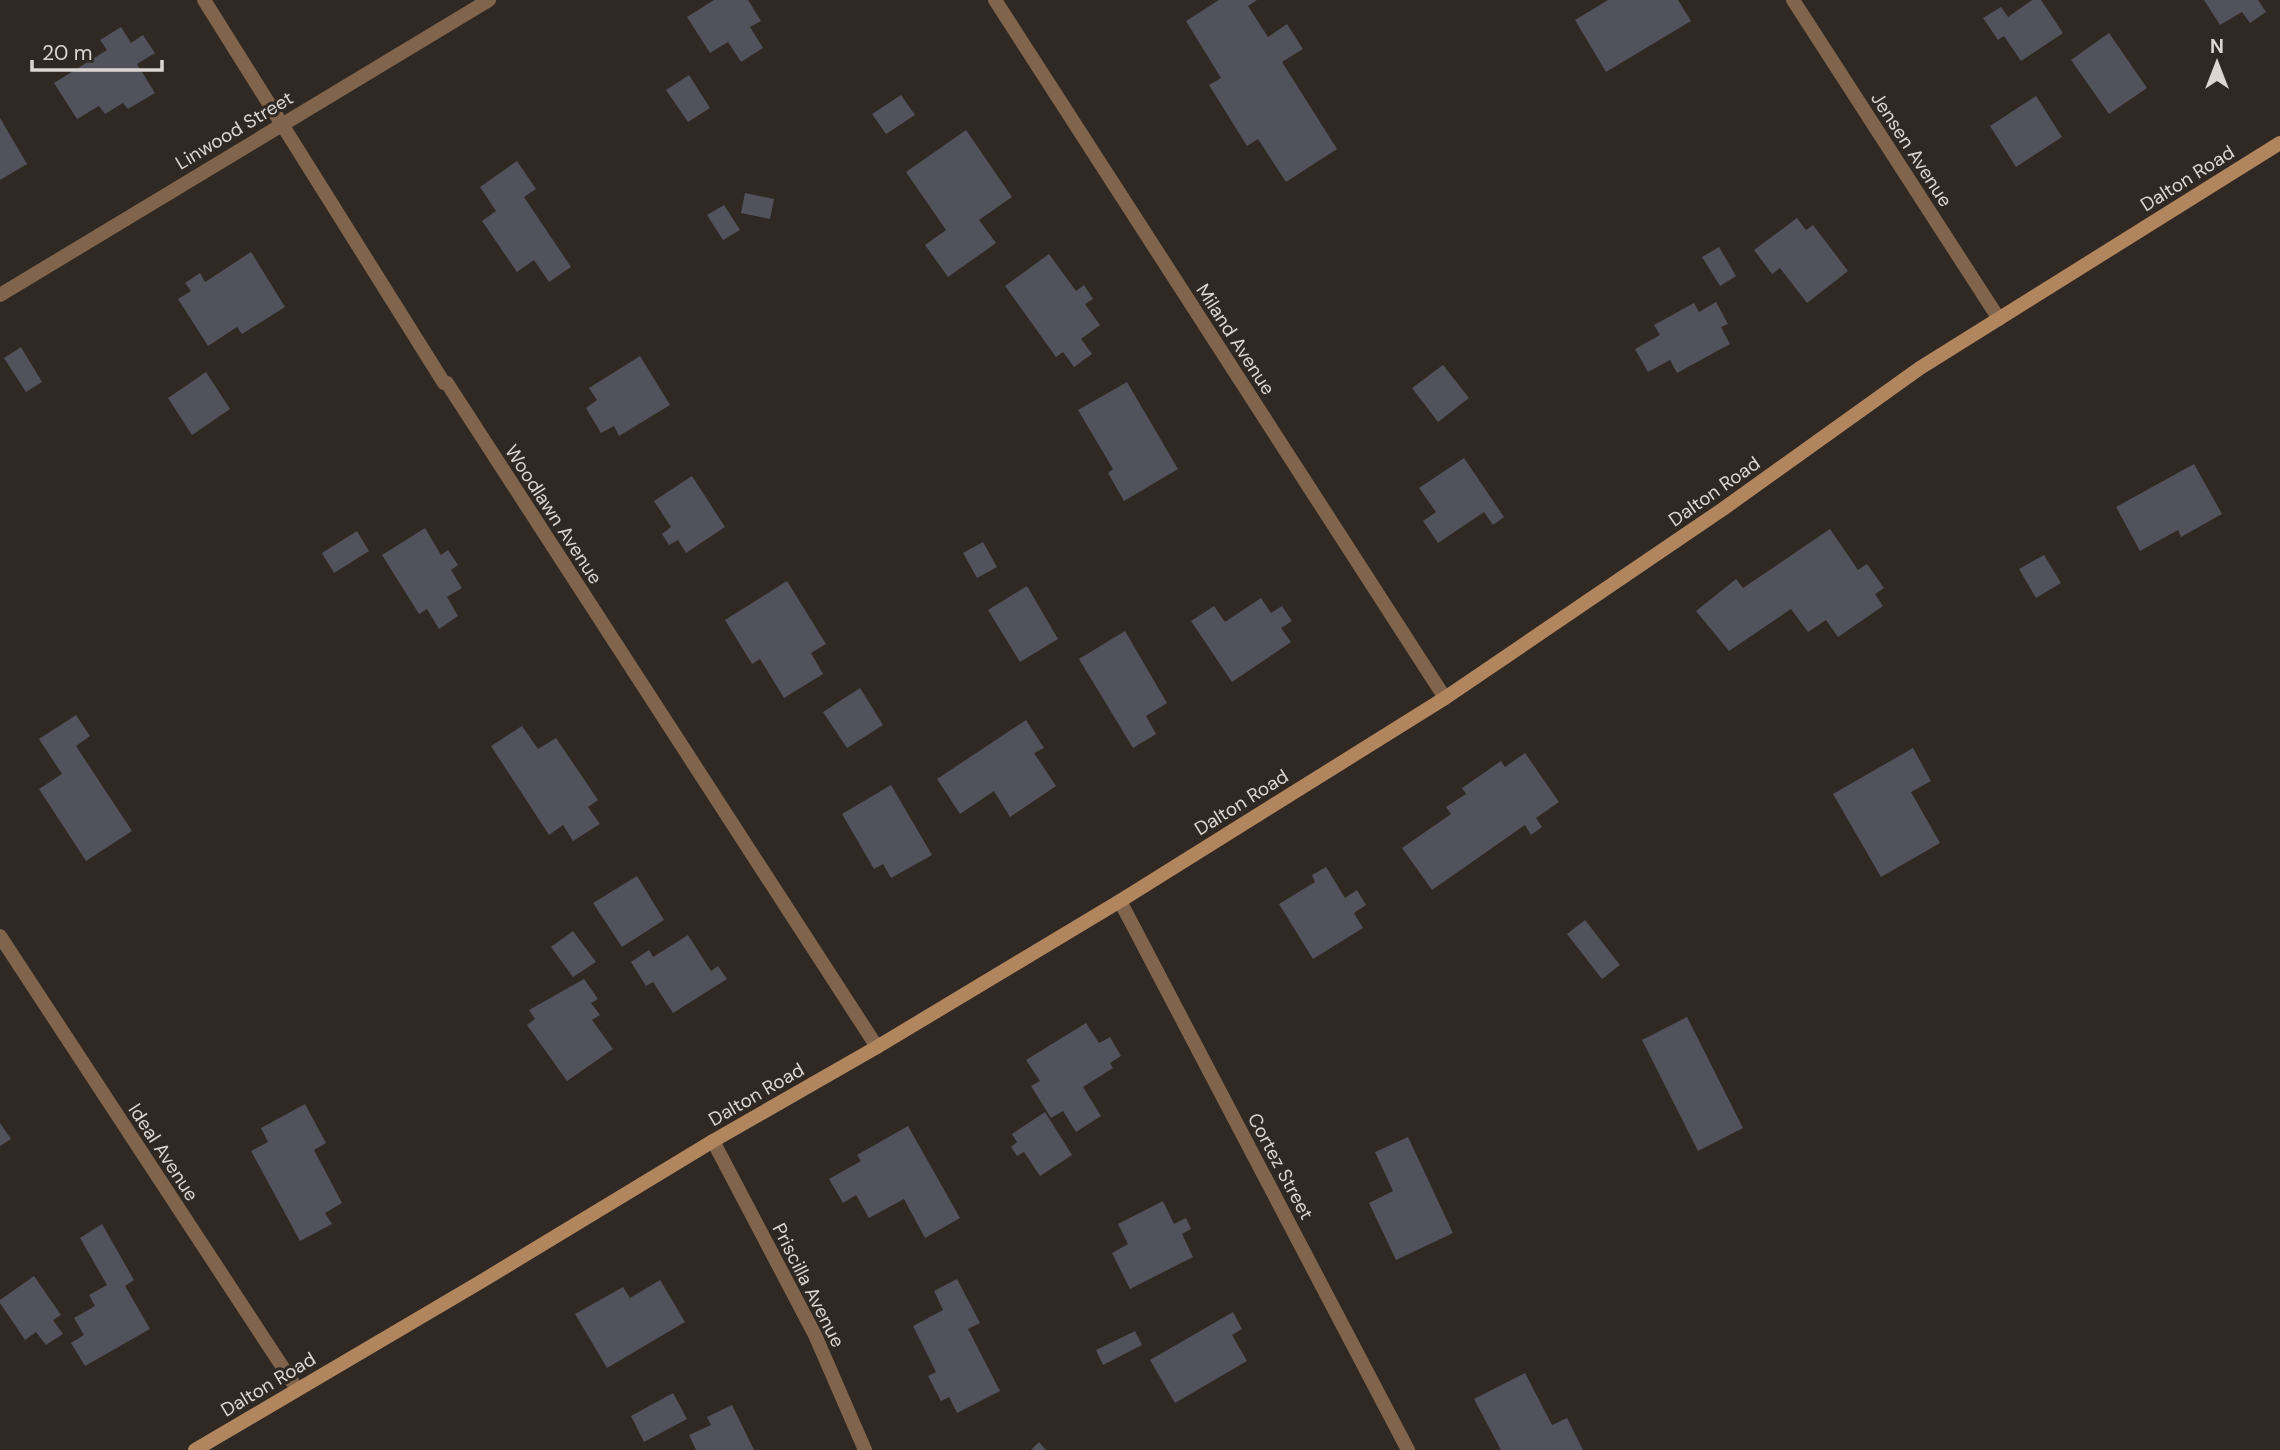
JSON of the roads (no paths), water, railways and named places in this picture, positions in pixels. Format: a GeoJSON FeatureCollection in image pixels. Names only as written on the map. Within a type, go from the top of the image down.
{"type":"FeatureCollection","features":[{"type":"Feature","properties":{"kind":"street","name":"Woodlawn Avenue"},"geometry":{"type":"LineString","coordinates":[[204,0],[444,383],[447,383],[877,1047]]}},
{"type":"Feature","properties":{"kind":"street","name":"Linwood Street"},"geometry":{"type":"LineString","coordinates":[[0,295],[489,0]]}},
{"type":"Feature","properties":{"kind":"street","name":"Miland Avenue"},"geometry":{"type":"LineString","coordinates":[[995,0],[1445,698]]}},
{"type":"Feature","properties":{"kind":"street","name":"Jensen Avenue"},"geometry":{"type":"LineString","coordinates":[[1793,0],[1998,319]]}},
{"type":"Feature","properties":{"kind":"street","name":"Dalton Road"},"geometry":{"type":"LineString","coordinates":[[195,1450],[1120,901],[1445,698],[1712,516],[1920,368],[2280,143]]}},
{"type":"Feature","properties":{"kind":"street","name":"Cortez Street"},"geometry":{"type":"LineString","coordinates":[[1120,901],[1408,1450]]}},
{"type":"Feature","properties":{"kind":"street","name":"Ideal Avenue"},"geometry":{"type":"LineString","coordinates":[[0,936],[297,1389]]}},
{"type":"Feature","properties":{"kind":"street","name":"Priscilla Avenue"},"geometry":{"type":"LineString","coordinates":[[713,1141],[815,1335],[865,1450]]}}]}
